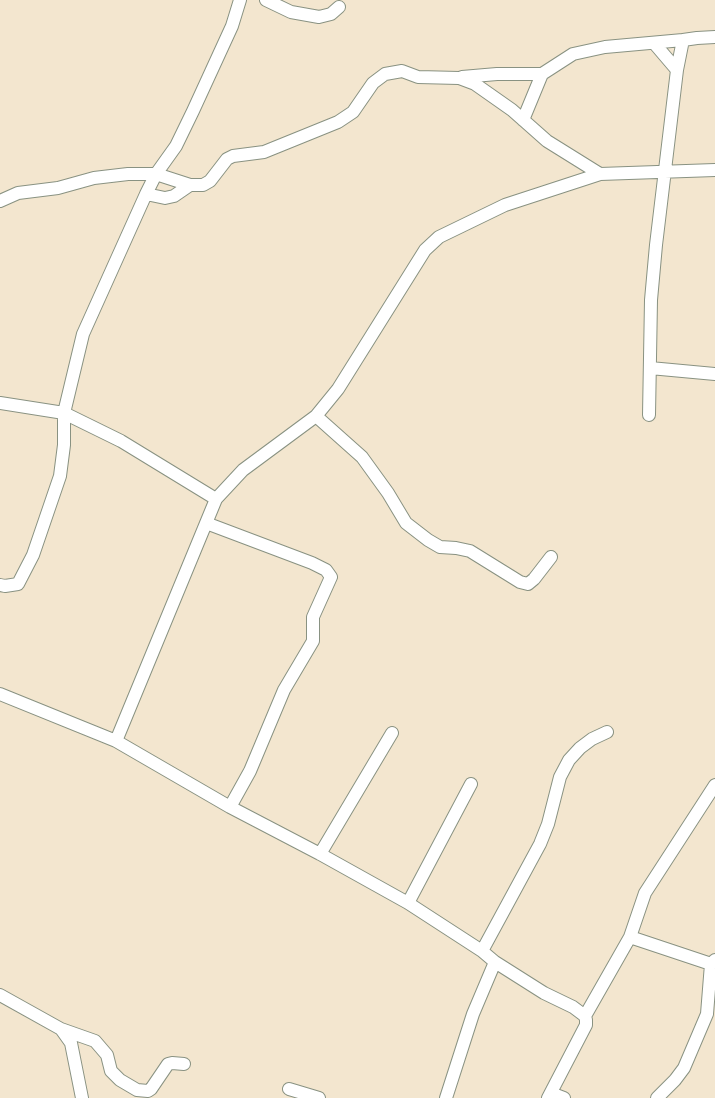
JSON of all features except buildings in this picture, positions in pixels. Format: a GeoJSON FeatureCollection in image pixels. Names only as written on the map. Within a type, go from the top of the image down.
{"type":"FeatureCollection","features":[{"type":"Feature","properties":{"kind":"street"},"geometry":{"type":"LineString","coordinates":[[0,584],[5,586],[18,584],[33,555],[60,476],[64,445],[64,413],[83,334],[146,194],[156,174],[176,146],[193,111],[232,26],[240,0]]}},
{"type":"Feature","properties":{"kind":"street"},"geometry":{"type":"LineString","coordinates":[[266,0],[291,12],[319,17],[331,14],[339,7]]}},
{"type":"Feature","properties":{"kind":"street"},"geometry":{"type":"LineString","coordinates":[[0,201],[18,193],[58,188],[94,178],[128,174],[156,174],[190,184],[202,185],[210,181],[227,159],[233,156],[264,152],[338,122],[354,112],[373,83],[385,74],[402,72],[418,77],[459,78],[497,74],[542,74],[573,54],[605,47],[715,37]]}},
{"type":"Feature","properties":{"kind":"street"},"geometry":{"type":"LineString","coordinates":[[649,415],[651,300],[656,244],[677,70],[684,40]]}},
{"type":"Feature","properties":{"kind":"street"},"geometry":{"type":"LineString","coordinates":[[654,43],[677,70]]}},
{"type":"Feature","properties":{"kind":"street"},"geometry":{"type":"LineString","coordinates":[[523,120],[542,74]]}},
{"type":"Feature","properties":{"kind":"street"},"geometry":{"type":"LineString","coordinates":[[459,78],[475,84],[512,110],[547,140],[600,174]]}},
{"type":"Feature","properties":{"kind":"street"},"geometry":{"type":"LineString","coordinates":[[116,741],[216,499],[243,470],[316,416],[338,389],[425,250],[439,237],[505,205],[600,174],[715,170]]}},
{"type":"Feature","properties":{"kind":"street"},"geometry":{"type":"LineString","coordinates":[[146,194],[165,198],[174,196],[190,184]]}},
{"type":"Feature","properties":{"kind":"street"},"geometry":{"type":"LineString","coordinates":[[650,368],[715,374]]}},
{"type":"Feature","properties":{"kind":"street"},"geometry":{"type":"LineString","coordinates":[[0,403],[64,413],[120,441],[216,499]]}},
{"type":"Feature","properties":{"kind":"street"},"geometry":{"type":"LineString","coordinates":[[316,416],[362,457],[388,493],[406,523],[428,540],[440,547],[470,551],[520,582],[528,584],[534,579],[551,557]]}},
{"type":"Feature","properties":{"kind":"street"},"geometry":{"type":"LineString","coordinates":[[206,523],[312,563],[326,570],[331,577],[313,617],[313,641],[284,690],[250,771],[230,807]]}},
{"type":"Feature","properties":{"kind":"street"},"geometry":{"type":"LineString","coordinates":[[0,694],[116,741],[230,807],[320,854],[408,903],[482,951],[495,962],[544,993],[573,1007],[585,1016]]}},
{"type":"Feature","properties":{"kind":"street"},"geometry":{"type":"LineString","coordinates":[[482,951],[540,844],[548,824],[560,777],[569,760],[580,748],[592,739],[607,732]]}},
{"type":"Feature","properties":{"kind":"street"},"geometry":{"type":"LineString","coordinates":[[320,854],[392,733]]}},
{"type":"Feature","properties":{"kind":"street"},"geometry":{"type":"LineString","coordinates":[[408,903],[471,784]]}},
{"type":"Feature","properties":{"kind":"street"},"geometry":{"type":"LineString","coordinates":[[564,1098],[549,1095],[586,1025],[585,1016],[630,937],[645,893],[715,785]]}},
{"type":"Feature","properties":{"kind":"street"},"geometry":{"type":"LineString","coordinates":[[630,937],[713,962],[707,1014],[684,1068],[675,1080],[657,1098]]}},
{"type":"Feature","properties":{"kind":"street"},"geometry":{"type":"LineString","coordinates":[[446,1098],[473,1014],[495,962]]}},
{"type":"Feature","properties":{"kind":"street"},"geometry":{"type":"LineString","coordinates":[[0,995],[61,1029],[94,1041],[107,1055],[111,1071],[120,1080],[137,1090],[148,1091],[151,1089],[168,1064],[184,1064]]}},
{"type":"Feature","properties":{"kind":"street"},"geometry":{"type":"LineString","coordinates":[[61,1029],[71,1043],[82,1098]]}},
{"type":"Feature","properties":{"kind":"street"},"geometry":{"type":"LineString","coordinates":[[288,1089],[319,1098]]}}]}
